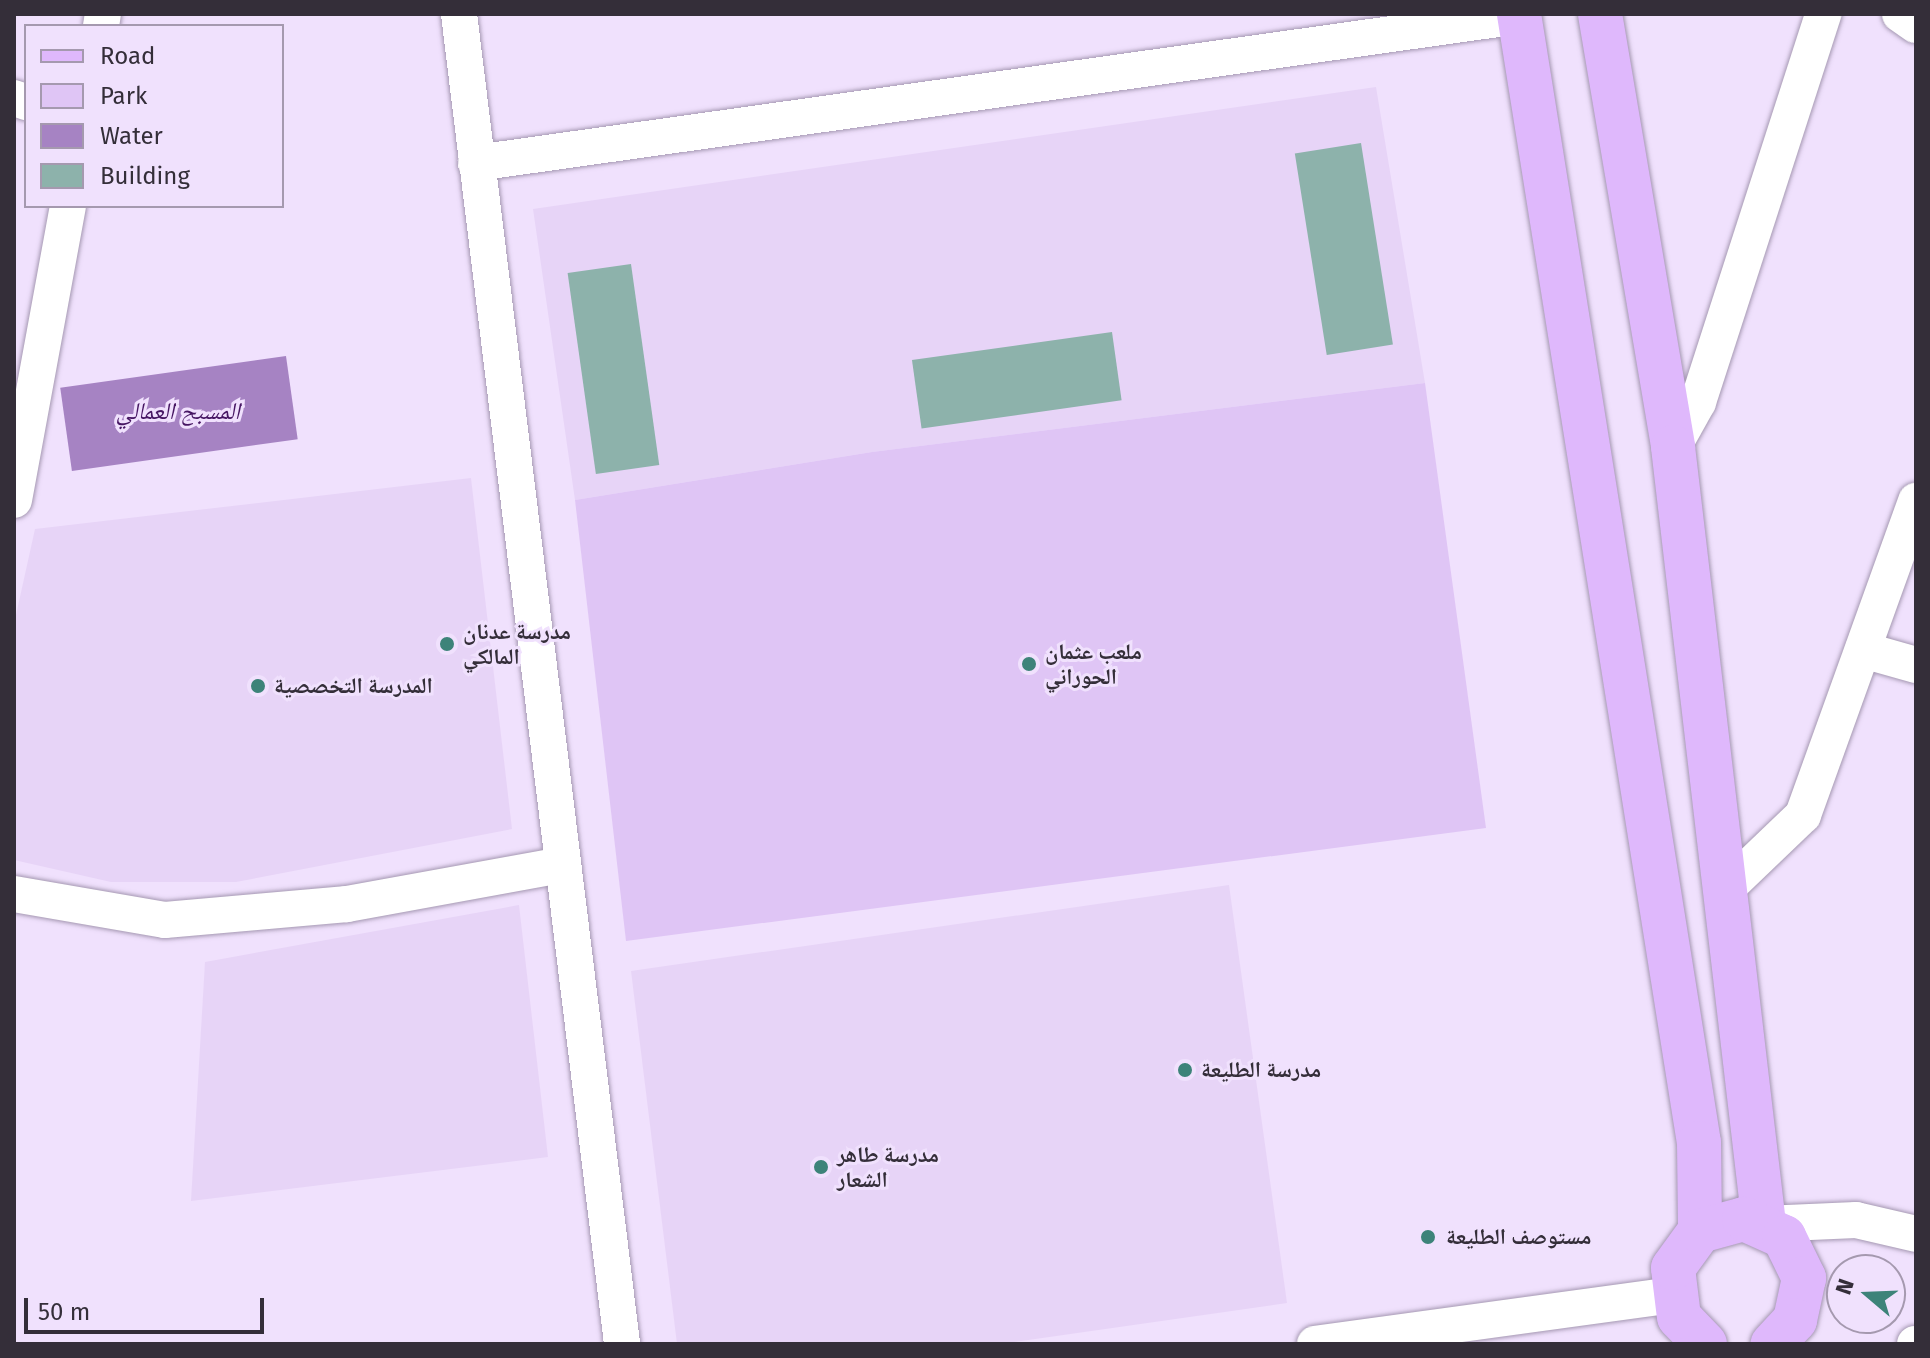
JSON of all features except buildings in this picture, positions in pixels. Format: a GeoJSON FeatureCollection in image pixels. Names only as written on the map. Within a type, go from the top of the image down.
{"type":"FeatureCollection","features":[{"type":"Feature","properties":{"kind":"main road"},"geometry":{"type":"LineString","coordinates":[[1600,14],[1673,447],[1730,885],[1764,1224]]}},
{"type":"Feature","properties":{"kind":"main road"},"geometry":{"type":"LineString","coordinates":[[1519,15],[1699,1143],[1700,1231]]}},
{"type":"Feature","properties":{"kind":"main road"},"geometry":{"type":"LineString","coordinates":[[1705,1344],[1679,1317],[1671,1295],[1673,1268],[1700,1231],[1721,1221],[1764,1224],[1798,1256],[1804,1278],[1804,1299],[1784,1343]]}},
{"type":"Feature","properties":{"kind":"street"},"geometry":{"type":"LineString","coordinates":[[459,14],[622,1344]]}},
{"type":"Feature","properties":{"kind":"street"},"geometry":{"type":"LineString","coordinates":[[1673,447],[1698,402],[1823,14]]}},
{"type":"Feature","properties":{"kind":"street"},"geometry":{"type":"LineString","coordinates":[[1900,14],[1916,25]]}},
{"type":"Feature","properties":{"kind":"street"},"geometry":{"type":"LineString","coordinates":[[476,163],[1519,15]]}},
{"type":"Feature","properties":{"kind":"street"},"geometry":{"type":"LineString","coordinates":[[14,500],[68,208]]}},
{"type":"Feature","properties":{"kind":"street"},"geometry":{"type":"LineString","coordinates":[[1730,885],[1803,815],[1916,501]]}},
{"type":"Feature","properties":{"kind":"street"},"geometry":{"type":"LineString","coordinates":[[1863,650],[1916,665]]}},
{"type":"Feature","properties":{"kind":"street"},"geometry":{"type":"LineString","coordinates":[[14,894],[165,920],[347,904],[562,865]]}},
{"type":"Feature","properties":{"kind":"street"},"geometry":{"type":"LineString","coordinates":[[1764,1224],[1856,1220],[1916,1234]]}},
{"type":"Feature","properties":{"kind":"street"},"geometry":{"type":"LineString","coordinates":[[1315,1344],[1671,1295]]}},
{"type":"Feature","properties":{"kind":"shaded area"},"geometry":{"type":"Polygon","coordinates":[[[1376,87],[1425,383],[872,452],[575,500],[533,209],[1376,87]]]}},
{"type":"Feature","properties":{"kind":"shaded area"},"geometry":{"type":"Polygon","coordinates":[[[471,478],[512,829],[236,882],[111,882],[14,860],[14,624],[35,529],[471,478]]]}},
{"type":"Feature","properties":{"kind":"shaded area"},"geometry":{"type":"Polygon","coordinates":[[[1229,885],[1287,1303],[1001,1344],[677,1344],[631,971],[1229,885]]]}},
{"type":"Feature","properties":{"kind":"shaded area"},"geometry":{"type":"Polygon","coordinates":[[[519,905],[548,1157],[191,1201],[205,962],[519,905]]]}},
{"type":"Feature","properties":{"kind":"green space","name":"ملعب عثمان الحوراني"},"geometry":{"type":"Polygon","coordinates":[[[1425,383],[1486,828],[626,941],[575,500],[872,452],[1425,383]]]}},
{"type":"Feature","properties":{"kind":"water","name":"المسبح العمالي"},"geometry":{"type":"Polygon","coordinates":[[[286,356],[298,439],[72,471],[60,388],[286,356]]]}},
{"type":"Feature","properties":{"kind":"place","name":"مدرسة عدنان المالكي"},"geometry":{"type":"Point","coordinates":[447,644]}},
{"type":"Feature","properties":{"kind":"place","name":"ملعب عثمان الحوراني"},"geometry":{"type":"Point","coordinates":[1029,664]}},
{"type":"Feature","properties":{"kind":"place","name":"المدرسة التخصصية"},"geometry":{"type":"Point","coordinates":[258,686]}},
{"type":"Feature","properties":{"kind":"place","name":"مدرسة الطليعة"},"geometry":{"type":"Point","coordinates":[1185,1070]}},
{"type":"Feature","properties":{"kind":"place","name":"مدرسة طاهر الشعار"},"geometry":{"type":"Point","coordinates":[821,1167]}},
{"type":"Feature","properties":{"kind":"place","name":"مستوصف الطليعة"},"geometry":{"type":"Point","coordinates":[1428,1237]}}]}
